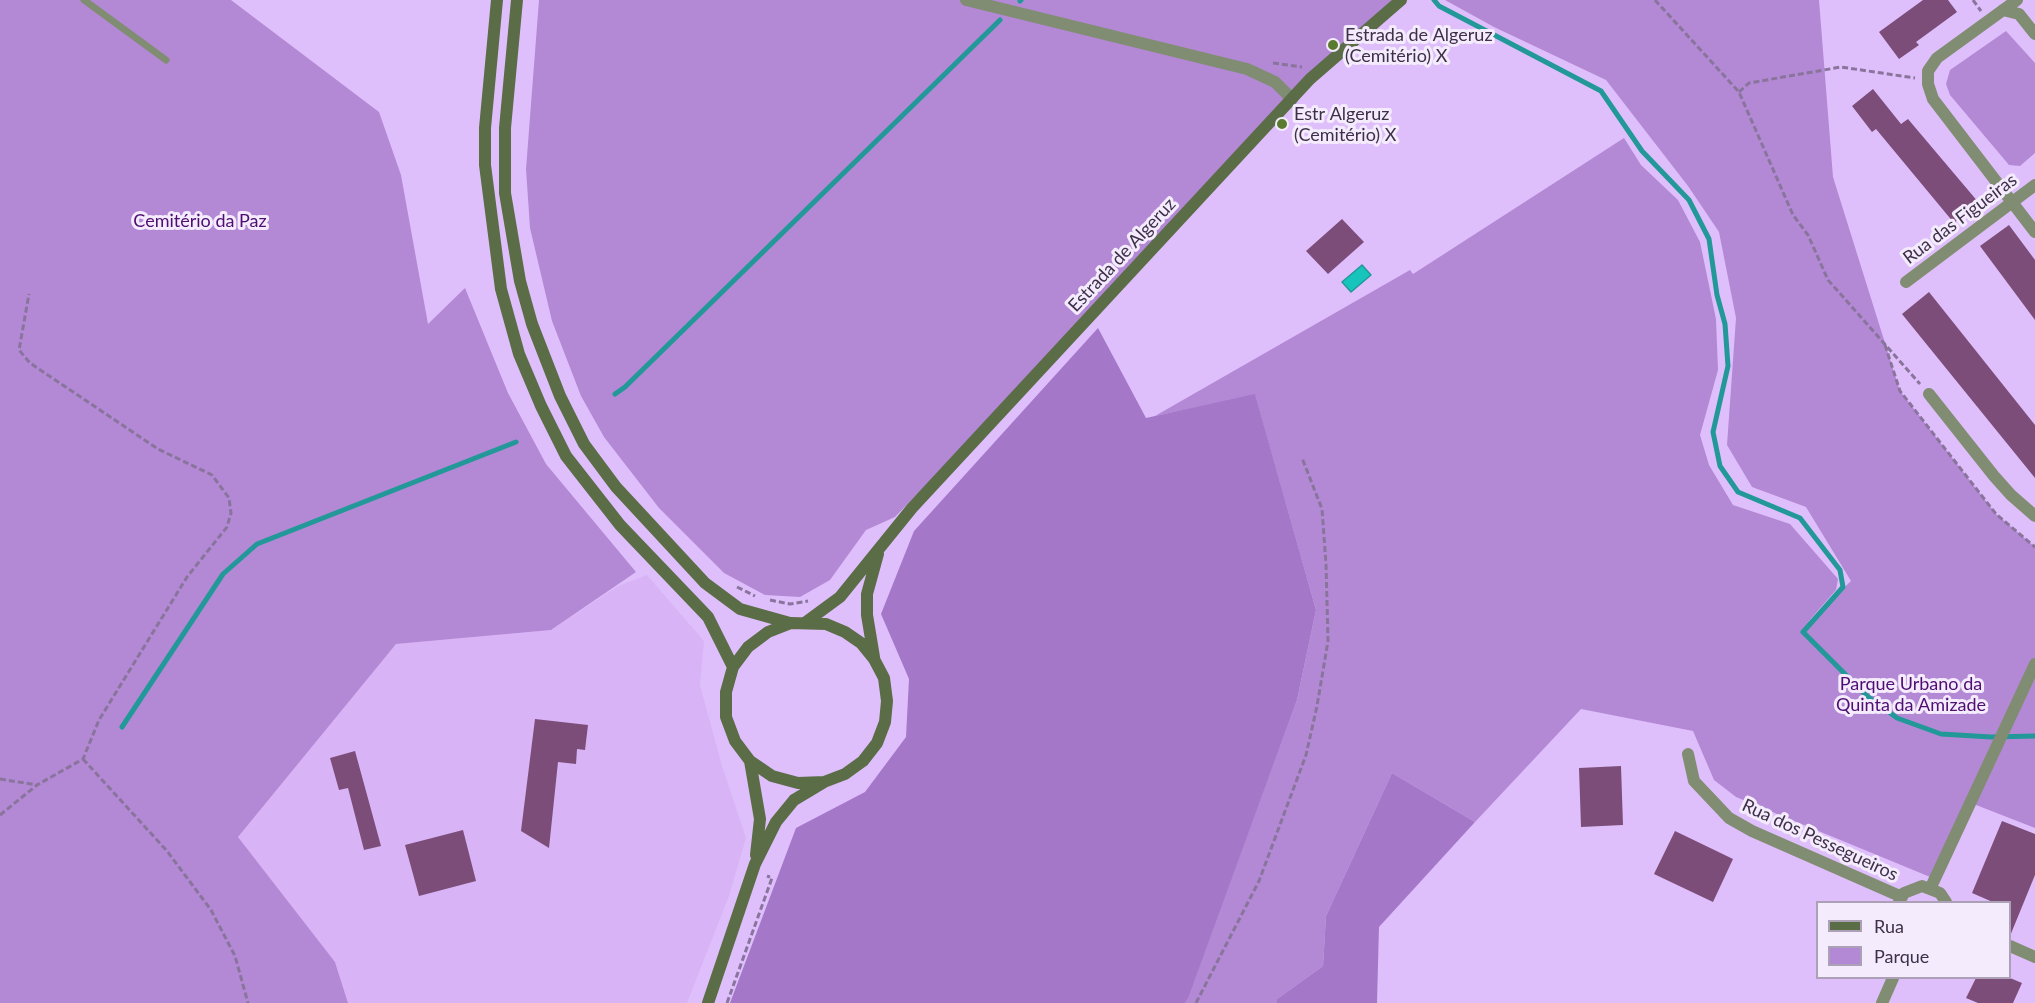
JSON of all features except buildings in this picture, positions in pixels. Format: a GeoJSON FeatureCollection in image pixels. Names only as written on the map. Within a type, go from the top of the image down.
{"type":"FeatureCollection","features":[{"type":"Feature","properties":{"kind":"main road"},"geometry":{"type":"LineString","coordinates":[[497,0],[485,129],[485,165],[501,289],[519,354],[566,456],[620,525],[708,617],[733,667]]}},
{"type":"Feature","properties":{"kind":"main road"},"geometry":{"type":"LineString","coordinates":[[517,0],[505,128],[505,193],[520,281],[532,324],[560,396],[584,444],[616,487],[705,583],[740,609],[791,623]]}},
{"type":"Feature","properties":{"kind":"main road","name":"Estrada de Algeruz"},"geometry":{"type":"LineString","coordinates":[[806,622],[840,597],[912,508],[1292,99],[1321,69],[1401,0]]}},
{"type":"Feature","properties":{"kind":"main road","name":"Estrada de Algeruz"},"geometry":{"type":"LineString","coordinates":[[874,659],[867,615],[867,594],[881,545]]}},
{"type":"Feature","properties":{"kind":"main road","name":"Estrada de Algeruz"},"geometry":{"type":"LineString","coordinates":[[708,1003],[755,864],[783,811],[794,800],[824,782],[845,774],[863,761],[881,733],[887,700],[884,678],[874,659],[861,643],[845,632],[826,624],[791,623],[761,637],[748,647],[733,667],[726,692],[726,717],[735,741],[750,761],[772,776],[798,783],[824,782]]}},
{"type":"Feature","properties":{"kind":"main road","name":"Estrada de Algeruz"},"geometry":{"type":"LineString","coordinates":[[750,761],[760,819],[755,864]]}},
{"type":"Feature","properties":{"kind":"street"},"geometry":{"type":"LineString","coordinates":[[966,0],[1247,69],[1268,78],[1292,99]]}},
{"type":"Feature","properties":{"kind":"street"},"geometry":{"type":"LineString","coordinates":[[2017,0],[1936,58],[1928,71],[1928,80],[1933,99],[2035,232]]}},
{"type":"Feature","properties":{"kind":"street"},"geometry":{"type":"LineString","coordinates":[[2003,10],[2019,14],[2035,34]]}},
{"type":"Feature","properties":{"kind":"street","name":"Rua das Figueiras"},"geometry":{"type":"LineString","coordinates":[[1906,282],[2013,204],[2035,185]]}},
{"type":"Feature","properties":{"kind":"street"},"geometry":{"type":"LineString","coordinates":[[1929,394],[2005,489],[2035,516]]}},
{"type":"Feature","properties":{"kind":"street"},"geometry":{"type":"LineString","coordinates":[[1931,887],[2035,664]]}},
{"type":"Feature","properties":{"kind":"street","name":"Rua dos Pessegueiros"},"geometry":{"type":"LineString","coordinates":[[1688,753],[1694,781],[1729,818],[1900,900]]}},
{"type":"Feature","properties":{"kind":"street"},"geometry":{"type":"LineString","coordinates":[[1900,900],[1912,888],[1931,887],[1940,893],[1945,901]]}},
{"type":"Feature","properties":{"kind":"street"},"geometry":{"type":"LineString","coordinates":[[2011,946],[2035,957]]}},
{"type":"Feature","properties":{"kind":"street"},"geometry":{"type":"LineString","coordinates":[[1882,1003],[1893,979]]}},
{"type":"Feature","properties":{"kind":"lane"},"geometry":{"type":"LineString","coordinates":[[84,0],[166,60]]}},
{"type":"Feature","properties":{"kind":"path"},"geometry":{"type":"LineString","coordinates":[[1655,0],[1739,92],[1793,215],[1808,235],[1828,280],[1929,394]]}},
{"type":"Feature","properties":{"kind":"path"},"geometry":{"type":"LineString","coordinates":[[1739,92],[1749,83],[1841,68],[1928,80]]}},
{"type":"Feature","properties":{"kind":"path"},"geometry":{"type":"LineString","coordinates":[[0,815],[36,785],[83,759],[99,720],[188,577],[227,527],[231,513],[229,498],[212,475],[158,449],[30,363],[19,350],[29,294]]}},
{"type":"Feature","properties":{"kind":"path"},"geometry":{"type":"LineString","coordinates":[[1884,341],[1900,391],[1996,514],[2035,548]]}},
{"type":"Feature","properties":{"kind":"path"},"geometry":{"type":"LineString","coordinates":[[1196,1003],[1259,881],[1306,755],[1317,706],[1328,641],[1326,564],[1322,509],[1302,458]]}},
{"type":"Feature","properties":{"kind":"path"},"geometry":{"type":"LineString","coordinates":[[730,583],[759,599],[790,604],[818,600]]}},
{"type":"Feature","properties":{"kind":"path"},"geometry":{"type":"LineString","coordinates":[[83,759],[167,851],[211,910],[235,956],[248,1003]]}},
{"type":"Feature","properties":{"kind":"path"},"geometry":{"type":"LineString","coordinates":[[0,779],[36,785]]}},
{"type":"Feature","properties":{"kind":"path"},"geometry":{"type":"LineString","coordinates":[[727,1003],[771,878],[767,876]]}},
{"type":"Feature","properties":{"kind":"shaded area"},"geometry":{"type":"Polygon","coordinates":[[[1362,265],[1371,275],[1351,292],[1342,282],[1362,265]]]}},
{"type":"Feature","properties":{"kind":"shaded area"},"geometry":{"type":"Polygon","coordinates":[[[1098,328],[1146,418],[1255,394],[1316,610],[1297,700],[1188,998],[1185,1003],[730,1003],[796,828],[865,792],[906,737],[909,679],[881,614],[914,531],[1098,328]]]}},
{"type":"Feature","properties":{"kind":"shaded area"},"geometry":{"type":"Polygon","coordinates":[[[647,575],[704,641],[700,685],[722,766],[746,838],[729,896],[687,1003],[348,1003],[335,962],[238,837],[317,726],[396,644],[551,630],[618,586],[647,575]]]}},
{"type":"Feature","properties":{"kind":"shaded area"},"geometry":{"type":"Polygon","coordinates":[[[1392,773],[1475,822],[1379,927],[1377,1003],[1277,1003],[1277,999],[1323,966],[1326,916],[1392,773]]]}},
{"type":"Feature","properties":{"kind":"green space","name":"Cemitério da Paz"},"geometry":{"type":"Polygon","coordinates":[[[0,0],[231,0],[379,112],[401,175],[428,324],[465,288],[508,393],[546,464],[636,572],[551,630],[396,644],[238,837],[335,962],[348,1003],[0,1003],[0,0]]]}},
{"type":"Feature","properties":{"kind":"green space"},"geometry":{"type":"Polygon","coordinates":[[[539,0],[1392,0],[895,517],[866,530],[830,580],[800,597],[765,595],[724,573],[659,508],[604,437],[581,396],[552,321],[530,228],[526,169],[539,0]]]}},
{"type":"Feature","properties":{"kind":"green space","name":"Parque Urbano da Quinta da Amizade"},"geometry":{"type":"Polygon","coordinates":[[[1445,0],[1819,0],[1833,177],[1900,391],[1996,514],[2035,547],[2035,828],[1971,803],[1935,879],[1736,797],[1714,780],[1693,731],[1581,709],[1475,822],[1392,773],[1326,916],[1323,966],[1277,999],[1277,1003],[1185,1003],[1297,700],[1316,610],[1255,395],[1155,416],[1410,270],[1413,274],[1624,138],[1641,165],[1678,200],[1700,242],[1716,319],[1718,370],[1700,435],[1709,465],[1733,505],[1790,524],[1838,579],[1836,590],[1807,623],[1851,581],[1806,507],[1752,487],[1727,445],[1736,318],[1719,232],[1688,186],[1606,80],[1494,27],[1445,0]]]}},
{"type":"Feature","properties":{"kind":"green space"},"geometry":{"type":"Polygon","coordinates":[[[2006,31],[2035,63],[2035,153],[2020,166],[2009,165],[1950,95],[1946,84],[1950,70],[2006,31]]]}},
{"type":"Feature","properties":{"kind":"waterway"},"geometry":{"type":"LineString","coordinates":[[1434,0],[1439,6],[1601,91],[1642,151],[1689,200],[1709,239],[1717,295],[1725,324],[1728,366],[1713,432],[1720,466],[1738,492],[1800,518],[1840,570],[1843,587],[1803,632],[1867,696],[1897,718],[1941,734],[1991,737],[2035,736]]}},
{"type":"Feature","properties":{"kind":"waterway"},"geometry":{"type":"LineString","coordinates":[[615,394],[625,387],[1000,20]]}},
{"type":"Feature","properties":{"kind":"waterway"},"geometry":{"type":"LineString","coordinates":[[122,727],[223,574],[257,544],[516,442]]}},
{"type":"Feature","properties":{"kind":"place","name":"Estrada de Algeruz (Cemitério) X"},"geometry":{"type":"Point","coordinates":[1333,45]}},
{"type":"Feature","properties":{"kind":"place","name":"Estr Algeruz (Cemitério) X"},"geometry":{"type":"Point","coordinates":[1282,124]}}]}
